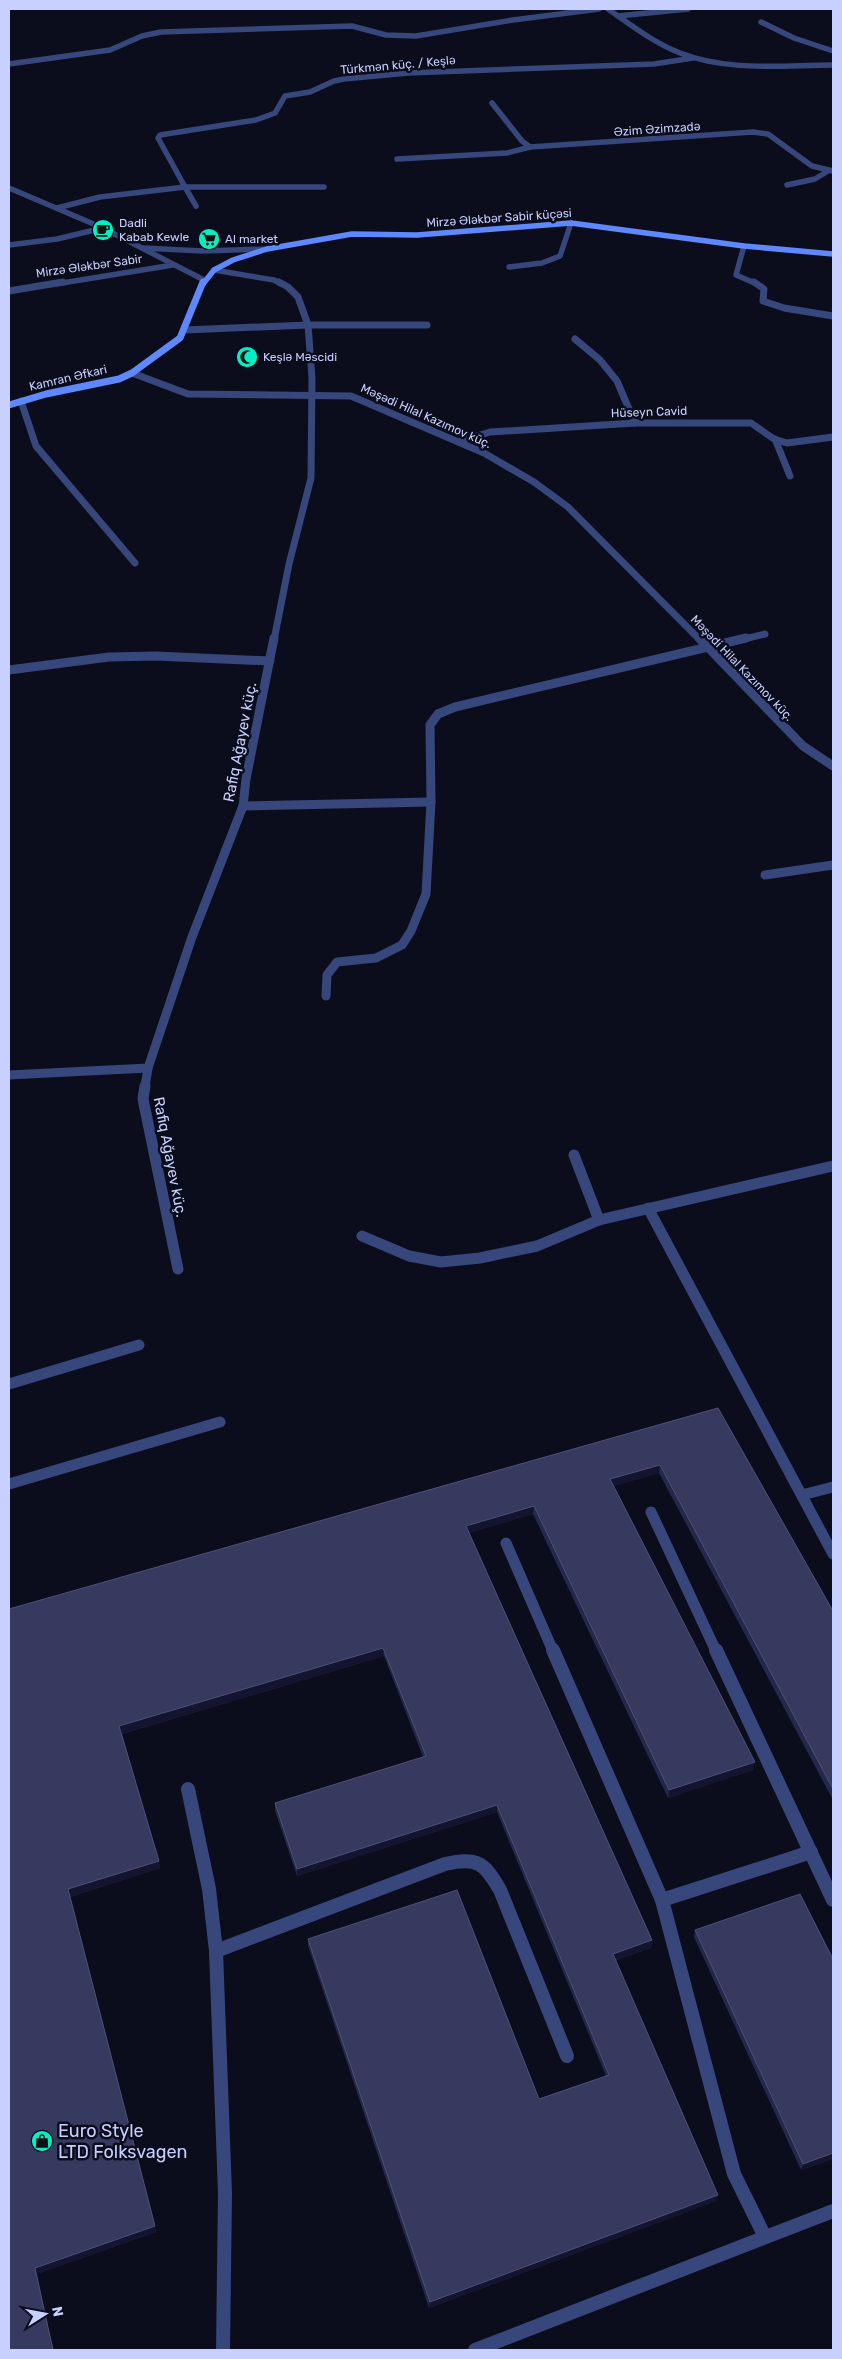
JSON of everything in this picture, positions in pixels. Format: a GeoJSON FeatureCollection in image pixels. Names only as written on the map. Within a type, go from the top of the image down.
{"type":"FeatureCollection","features":[{"type":"Feature","properties":{"kind":"street"},"geometry":{"type":"LineString","coordinates":[[9,64],[110,50],[142,36],[178,30],[352,26],[386,35],[416,36],[513,20],[599,9]]}},
{"type":"Feature","properties":{"kind":"street"},"geometry":{"type":"LineString","coordinates":[[608,9],[666,46],[693,58],[747,67],[833,65]]}},
{"type":"Feature","properties":{"kind":"street"},"geometry":{"type":"LineString","coordinates":[[618,16],[688,9]]}},
{"type":"Feature","properties":{"kind":"street"},"geometry":{"type":"LineString","coordinates":[[761,22],[794,38],[833,51]]}},
{"type":"Feature","properties":{"kind":"street","name":"Türkmən küç. / Keşlə"},"geometry":{"type":"LineString","coordinates":[[185,187],[158,138],[160,134],[256,120],[275,113],[285,96],[310,92],[334,81],[408,73],[654,64],[693,58]]}},
{"type":"Feature","properties":{"kind":"street"},"geometry":{"type":"LineString","coordinates":[[492,103],[522,141],[530,147]]}},
{"type":"Feature","properties":{"kind":"street","name":"Əzim Əzimzadə"},"geometry":{"type":"LineString","coordinates":[[397,159],[491,154],[530,147],[760,133],[776,138],[812,166],[831,171]]}},
{"type":"Feature","properties":{"kind":"street"},"geometry":{"type":"LineString","coordinates":[[787,185],[815,179],[831,171]]}},
{"type":"Feature","properties":{"kind":"street"},"geometry":{"type":"LineString","coordinates":[[57,208],[100,197],[185,187],[324,187]]}},
{"type":"Feature","properties":{"kind":"street"},"geometry":{"type":"LineString","coordinates":[[185,187],[196,206]]}},
{"type":"Feature","properties":{"kind":"street"},"geometry":{"type":"LineString","coordinates":[[9,188],[103,228],[173,266],[204,280],[185,330],[308,325],[427,324]]}},
{"type":"Feature","properties":{"kind":"street"},"geometry":{"type":"LineString","coordinates":[[509,267],[553,261],[560,256],[571,223]]}},
{"type":"Feature","properties":{"kind":"street","name":"Mirzə Ələkbər Sabir küçəsi"},"geometry":{"type":"LineString","coordinates":[[204,280],[214,270],[233,260],[267,249],[352,234],[416,235],[571,223],[744,246],[833,254]]}},
{"type":"Feature","properties":{"kind":"street"},"geometry":{"type":"LineString","coordinates":[[9,245],[57,239],[103,228]]}},
{"type":"Feature","properties":{"kind":"street"},"geometry":{"type":"LineString","coordinates":[[744,246],[736,275],[760,285],[764,289],[763,301],[784,308],[833,316]]}},
{"type":"Feature","properties":{"kind":"street"},"geometry":{"type":"LineString","coordinates":[[139,247],[203,251],[267,249]]}},
{"type":"Feature","properties":{"kind":"street","name":"Mirzə Ələkbər Sabir"},"geometry":{"type":"LineString","coordinates":[[9,291],[173,266]]}},
{"type":"Feature","properties":{"kind":"street","name":"Rafiq Ağayev küç."},"geometry":{"type":"LineString","coordinates":[[178,1269],[143,1098],[148,1068],[192,937],[243,806],[289,564],[311,478],[311,394],[308,325],[298,296],[288,287],[274,280],[214,270]]}},
{"type":"Feature","properties":{"kind":"street","name":"Kamran Əfkari"},"geometry":{"type":"LineString","coordinates":[[9,405],[119,378],[132,372],[180,338],[185,330]]}},
{"type":"Feature","properties":{"kind":"street"},"geometry":{"type":"LineString","coordinates":[[576,339],[600,360],[617,381],[635,422]]}},
{"type":"Feature","properties":{"kind":"street","name":"Məşədi Hilal Kazımov küç."},"geometry":{"type":"LineString","coordinates":[[132,372],[188,394],[311,394],[351,396],[460,441],[534,482],[568,508],[610,547],[803,746],[833,766]]}},
{"type":"Feature","properties":{"kind":"street"},"geometry":{"type":"LineString","coordinates":[[21,401],[36,446],[135,563]]}},
{"type":"Feature","properties":{"kind":"street","name":"Hüseyn Cavid"},"geometry":{"type":"LineString","coordinates":[[460,441],[490,432],[635,422],[751,423],[760,426],[775,439]]}},
{"type":"Feature","properties":{"kind":"street"},"geometry":{"type":"LineString","coordinates":[[790,476],[775,439],[798,442],[833,436]]}},
{"type":"Feature","properties":{"kind":"street"},"geometry":{"type":"LineString","coordinates":[[326,996],[327,976],[337,962],[376,958],[402,945],[411,930],[426,894],[432,802],[430,725],[438,714],[455,707],[584,675],[707,649],[766,634]]}},
{"type":"Feature","properties":{"kind":"street"},"geometry":{"type":"LineString","coordinates":[[9,670],[109,657],[156,656],[270,661]]}},
{"type":"Feature","properties":{"kind":"street"},"geometry":{"type":"LineString","coordinates":[[243,806],[432,802]]}},
{"type":"Feature","properties":{"kind":"street"},"geometry":{"type":"LineString","coordinates":[[765,875],[833,865]]}},
{"type":"Feature","properties":{"kind":"street"},"geometry":{"type":"LineString","coordinates":[[9,1075],[148,1068]]}},
{"type":"Feature","properties":{"kind":"street"},"geometry":{"type":"LineString","coordinates":[[574,1156],[599,1220]]}},
{"type":"Feature","properties":{"kind":"street"},"geometry":{"type":"LineString","coordinates":[[362,1236],[410,1256],[442,1262],[480,1258],[537,1246],[599,1220],[833,1166]]}},
{"type":"Feature","properties":{"kind":"street"},"geometry":{"type":"LineString","coordinates":[[648,1208],[833,1554]]}},
{"type":"Feature","properties":{"kind":"street"},"geometry":{"type":"LineString","coordinates":[[9,1384],[139,1345]]}},
{"type":"Feature","properties":{"kind":"street"},"geometry":{"type":"LineString","coordinates":[[9,1484],[220,1422]]}},
{"type":"Feature","properties":{"kind":"street"},"geometry":{"type":"LineString","coordinates":[[802,1495],[833,1487]]}},
{"type":"Feature","properties":{"kind":"street"},"geometry":{"type":"LineString","coordinates":[[651,1512],[833,1900]]}},
{"type":"Feature","properties":{"kind":"street"},"geometry":{"type":"LineString","coordinates":[[506,1543],[662,1900],[734,2174],[766,2237]]}},
{"type":"Feature","properties":{"kind":"street"},"geometry":{"type":"LineString","coordinates":[[188,1789],[209,1889],[216,1951],[225,2193],[223,2350]]}},
{"type":"Feature","properties":{"kind":"street"},"geometry":{"type":"LineString","coordinates":[[662,1900],[811,1852]]}},
{"type":"Feature","properties":{"kind":"street"},"geometry":{"type":"LineString","coordinates":[[216,1951],[445,1864],[465,1859],[480,1861],[489,1870],[500,1890],[567,2056]]}},
{"type":"Feature","properties":{"kind":"street"},"geometry":{"type":"LineString","coordinates":[[475,2350],[833,2210]]}},
{"type":"Feature","properties":{"kind":"building"},"geometry":{"type":"Polygon","coordinates":[[[718,1408],[833,1611],[833,1789],[660,1465],[610,1479],[755,1762],[669,1790],[534,1506],[466,1526],[652,1940],[613,1954],[718,2195],[430,2302],[308,1939],[457,1890],[539,2099],[609,2075],[497,1805],[297,1869],[275,1803],[426,1756],[383,1648],[119,1726],[159,1861],[68,1889],[155,2226],[35,2268],[53,2350],[9,2350],[9,1609],[718,1408]]]}},
{"type":"Feature","properties":{"kind":"building"},"geometry":{"type":"Polygon","coordinates":[[[800,1894],[833,1959],[833,2153],[803,2164],[695,1930],[800,1894]]]}},
{"type":"Feature","properties":{"kind":"place","name":"Dadli Kabab Kewle"},"geometry":{"type":"Point","coordinates":[103,230]}},
{"type":"Feature","properties":{"kind":"place","name":"Al market"},"geometry":{"type":"Point","coordinates":[209,239]}},
{"type":"Feature","properties":{"kind":"place","name":"Keşlə Məscidi"},"geometry":{"type":"Point","coordinates":[247,357]}},
{"type":"Feature","properties":{"kind":"place","name":"Euro Style LTD Folksvagen"},"geometry":{"type":"Point","coordinates":[42,2141]}}]}
